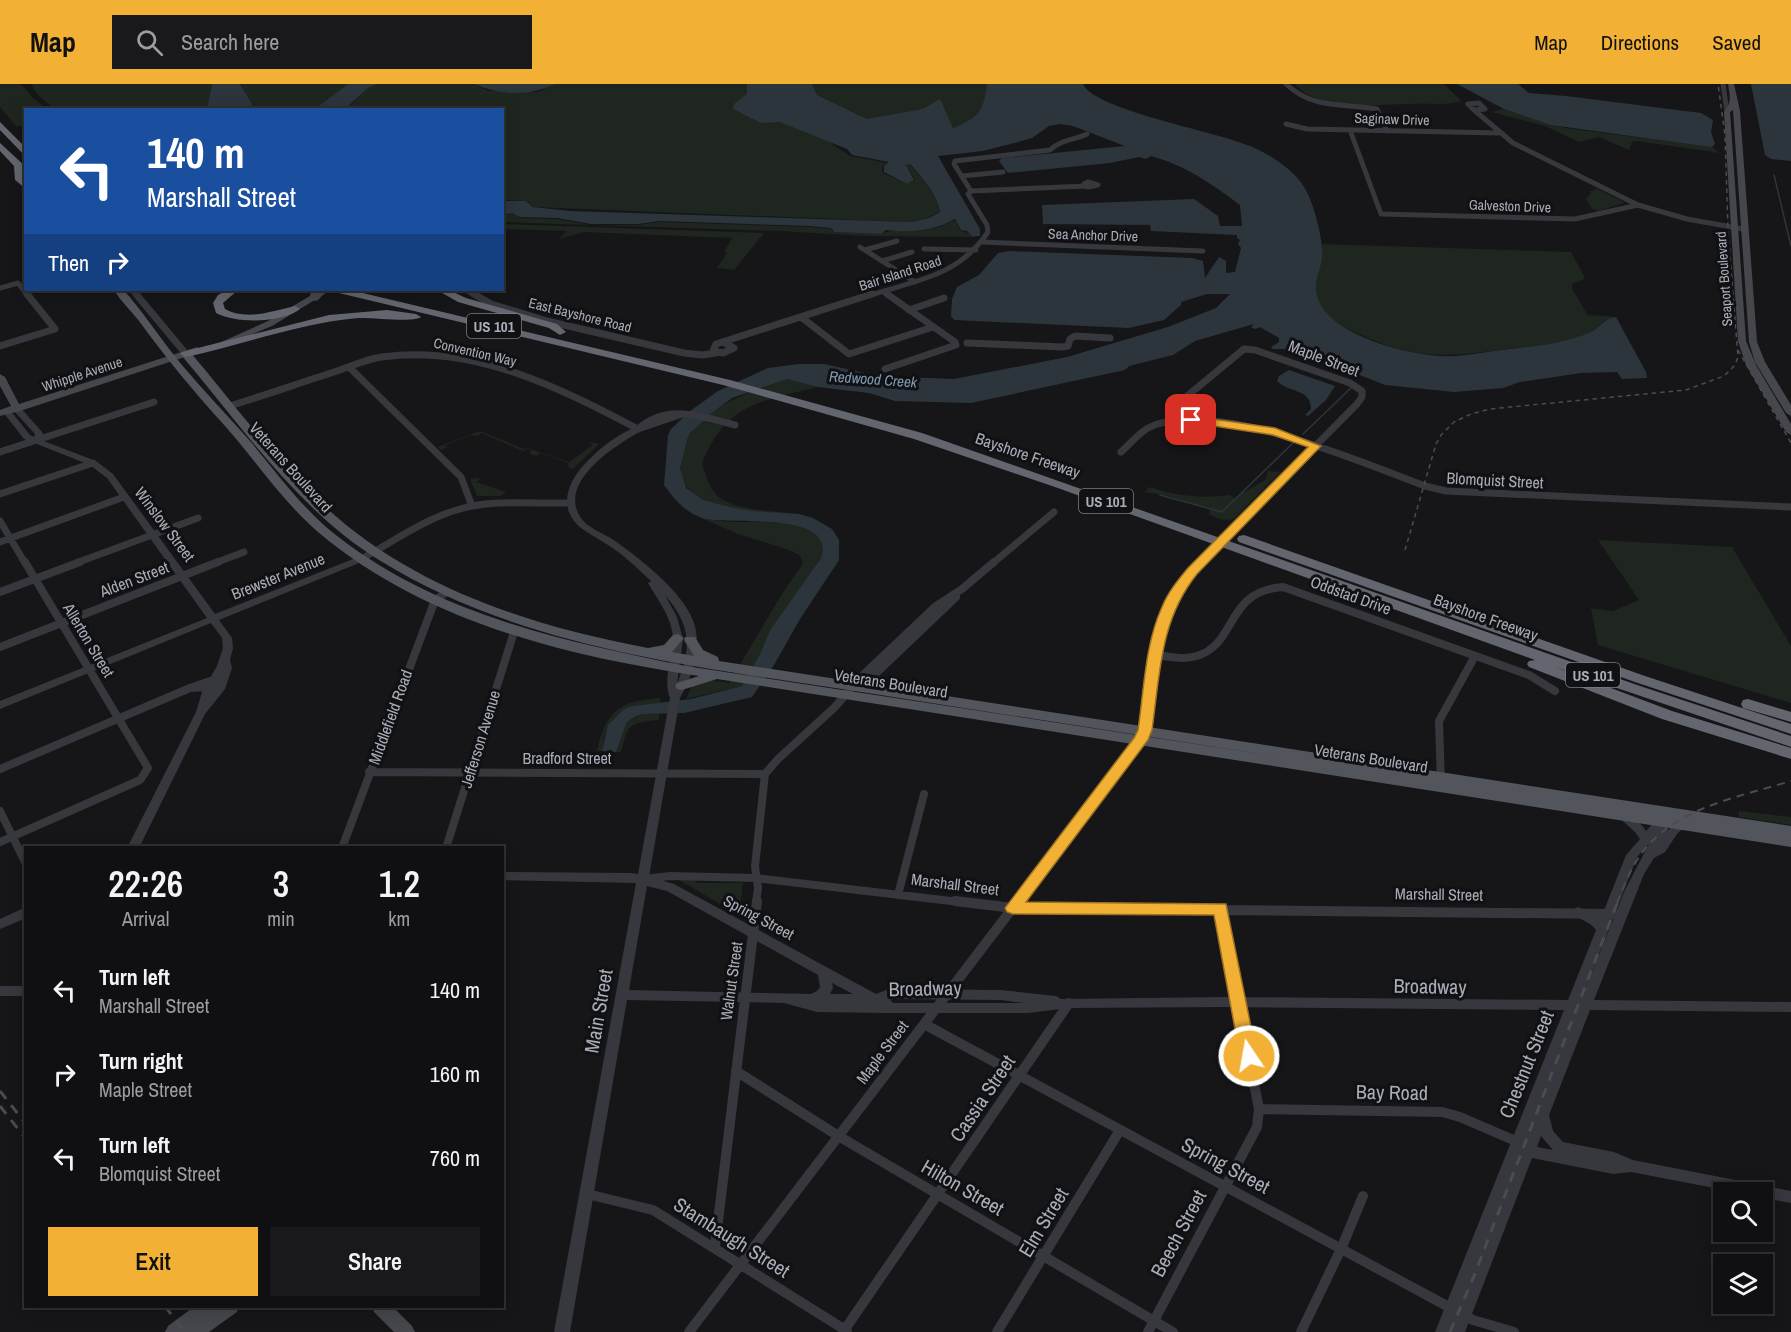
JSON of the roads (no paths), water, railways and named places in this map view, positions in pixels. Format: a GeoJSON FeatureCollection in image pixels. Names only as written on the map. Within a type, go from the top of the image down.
{"type":"FeatureCollection","features":[{"type":"Feature","properties":{"kind":"highway"},"geometry":{"type":"LineString","coordinates":[[0,125],[24,152]]}},
{"type":"Feature","properties":{"kind":"highway"},"geometry":{"type":"LineString","coordinates":[[0,146],[22,170],[20,180],[24,184]]}},
{"type":"Feature","properties":{"kind":"highway"},"geometry":{"type":"LineString","coordinates":[[231,291],[222,297],[218,306],[220,311],[232,317],[257,318],[295,309]]}},
{"type":"Feature","properties":{"kind":"highway","name":"Bayshore Freeway"},"geometry":{"type":"LineString","coordinates":[[343,291],[818,402]]}},
{"type":"Feature","properties":{"kind":"highway","name":"Bayshore Freeway"},"geometry":{"type":"LineString","coordinates":[[380,291],[738,376],[1399,600],[1791,729]]}},
{"type":"Feature","properties":{"kind":"highway"},"geometry":{"type":"LineString","coordinates":[[444,291],[456,298],[553,326],[560,332]]}},
{"type":"Feature","properties":{"kind":"highway"},"geometry":{"type":"LineString","coordinates":[[317,292],[400,304]]}},
{"type":"Feature","properties":{"kind":"highway"},"geometry":{"type":"LineString","coordinates":[[186,354],[227,346],[341,316],[376,313],[404,315],[587,349]]}},
{"type":"Feature","properties":{"kind":"highway"},"geometry":{"type":"LineString","coordinates":[[1399,600],[1791,717]]}},
{"type":"Feature","properties":{"kind":"highway"},"geometry":{"type":"LineString","coordinates":[[1399,600],[1424,621],[1614,697],[1791,762]]}},
{"type":"Feature","properties":{"kind":"highway","name":"Bayshore Freeway"},"geometry":{"type":"LineString","coordinates":[[1399,600],[1635,690],[1791,742]]}},
{"type":"Feature","properties":{"kind":"highway"},"geometry":{"type":"LineString","coordinates":[[1667,716],[1791,754]]}},
{"type":"Feature","properties":{"kind":"main road","name":"Seaport Boulevard"},"geometry":{"type":"LineString","coordinates":[[1731,84],[1734,99],[1739,108],[1737,124],[1739,298],[1742,340],[1751,365],[1791,432]]}},
{"type":"Feature","properties":{"kind":"main road"},"geometry":{"type":"LineString","coordinates":[[1734,99],[1732,107],[1727,112],[1737,124]]}},
{"type":"Feature","properties":{"kind":"main road","name":"Seaport Boulevard"},"geometry":{"type":"LineString","coordinates":[[1727,112],[1754,345],[1760,362],[1791,413]]}},
{"type":"Feature","properties":{"kind":"main road","name":"Veterans Boulevard"},"geometry":{"type":"LineString","coordinates":[[119,291],[171,358],[303,511],[323,530],[361,559],[393,579],[435,600],[514,632],[588,651],[1143,735],[1255,747],[1619,814],[1664,815],[1681,824],[1791,841]]}},
{"type":"Feature","properties":{"kind":"main road","name":"Whipple Avenue"},"geometry":{"type":"LineString","coordinates":[[6,409],[239,338],[295,309],[317,292]]}},
{"type":"Feature","properties":{"kind":"main road"},"geometry":{"type":"LineString","coordinates":[[1739,298],[1749,299]]}},
{"type":"Feature","properties":{"kind":"main road"},"geometry":{"type":"LineString","coordinates":[[1742,340],[1754,345]]}},
{"type":"Feature","properties":{"kind":"main road","name":"Veterans Boulevard"},"geometry":{"type":"LineString","coordinates":[[186,354],[282,468],[327,515],[376,552],[447,592],[508,616],[540,627],[681,664]]}},
{"type":"Feature","properties":{"kind":"main road"},"geometry":{"type":"LineString","coordinates":[[0,376],[6,409]]}},
{"type":"Feature","properties":{"kind":"main road"},"geometry":{"type":"LineString","coordinates":[[1768,393],[1780,395]]}},
{"type":"Feature","properties":{"kind":"main road"},"geometry":{"type":"LineString","coordinates":[[211,403],[230,406]]}},
{"type":"Feature","properties":{"kind":"main road"},"geometry":{"type":"LineString","coordinates":[[251,451],[270,464],[282,468]]}},
{"type":"Feature","properties":{"kind":"main road"},"geometry":{"type":"LineString","coordinates":[[508,616],[514,632],[540,627]]}},
{"type":"Feature","properties":{"kind":"main road"},"geometry":{"type":"LineString","coordinates":[[642,652],[668,649],[684,639],[698,654],[727,671]]}},
{"type":"Feature","properties":{"kind":"main road"},"geometry":{"type":"LineString","coordinates":[[678,692],[700,679],[727,671]]}},
{"type":"Feature","properties":{"kind":"main road","name":"Veterans Boulevard"},"geometry":{"type":"LineString","coordinates":[[1143,735],[1233,754],[1791,831]]}},
{"type":"Feature","properties":{"kind":"main road"},"geometry":{"type":"LineString","coordinates":[[1233,754],[1255,747]]}},
{"type":"Feature","properties":{"kind":"main road"},"geometry":{"type":"LineString","coordinates":[[174,1332],[207,1308]]}},
{"type":"Feature","properties":{"kind":"main road"},"geometry":{"type":"LineString","coordinates":[[195,1332],[228,1308]]}},
{"type":"Feature","properties":{"kind":"main road"},"geometry":{"type":"LineString","coordinates":[[383,1308],[406,1332]]}},
{"type":"Feature","properties":{"kind":"street"},"geometry":{"type":"LineString","coordinates":[[1286,84],[1297,95],[1320,104],[1377,109],[1387,131]]}},
{"type":"Feature","properties":{"kind":"street","name":"Seaport Boulevard"},"geometry":{"type":"LineString","coordinates":[[1723,84],[1727,112]]}},
{"type":"Feature","properties":{"kind":"street"},"geometry":{"type":"LineString","coordinates":[[1473,110],[1498,133],[1525,150],[1638,205],[1674,220],[1739,230]]}},
{"type":"Feature","properties":{"kind":"street","name":"Saginaw Drive"},"geometry":{"type":"LineString","coordinates":[[1286,124],[1307,129],[1498,133]]}},
{"type":"Feature","properties":{"kind":"street","name":"Galveston Drive"},"geometry":{"type":"LineString","coordinates":[[1350,130],[1381,214],[1575,219],[1638,205]]}},
{"type":"Feature","properties":{"kind":"street"},"geometry":{"type":"LineString","coordinates":[[971,190],[954,164],[955,161],[1050,150],[1057,143],[1072,141],[1087,134]]}},
{"type":"Feature","properties":{"kind":"street"},"geometry":{"type":"LineString","coordinates":[[962,176],[1003,172]]}},
{"type":"Feature","properties":{"kind":"street"},"geometry":{"type":"LineString","coordinates":[[971,190],[1086,186]]}},
{"type":"Feature","properties":{"kind":"street"},"geometry":{"type":"LineString","coordinates":[[971,190],[968,194],[988,228],[988,234],[982,242]]}},
{"type":"Feature","properties":{"kind":"street"},"geometry":{"type":"LineString","coordinates":[[897,241],[863,249],[915,282]]}},
{"type":"Feature","properties":{"kind":"street","name":"Bair Island Road"},"geometry":{"type":"LineString","coordinates":[[759,330],[732,345],[734,348],[730,352],[714,350],[716,344],[759,330],[801,317],[884,292],[952,268],[976,250],[982,242]]}},
{"type":"Feature","properties":{"kind":"street","name":"Sea Anchor Drive"},"geometry":{"type":"LineString","coordinates":[[982,242],[1203,250]]}},
{"type":"Feature","properties":{"kind":"street"},"geometry":{"type":"LineString","coordinates":[[924,249],[976,250]]}},
{"type":"Feature","properties":{"kind":"street"},"geometry":{"type":"LineString","coordinates":[[882,261],[912,252]]}},
{"type":"Feature","properties":{"kind":"street"},"geometry":{"type":"LineString","coordinates":[[899,272],[933,263]]}},
{"type":"Feature","properties":{"kind":"street"},"geometry":{"type":"LineString","coordinates":[[0,288],[18,283],[24,290]]}},
{"type":"Feature","properties":{"kind":"street"},"geometry":{"type":"LineString","coordinates":[[0,346],[55,329],[24,291]]}},
{"type":"Feature","properties":{"kind":"street","name":"Veterans Boulevard"},"geometry":{"type":"LineString","coordinates":[[133,291],[186,354]]}},
{"type":"Feature","properties":{"kind":"street","name":"East Bayshore Road"},"geometry":{"type":"LineString","coordinates":[[468,291],[491,304],[547,321],[692,354],[714,350]]}},
{"type":"Feature","properties":{"kind":"street"},"geometry":{"type":"LineString","coordinates":[[884,292],[963,346],[967,343],[1063,347],[1070,344],[1071,337],[1110,338]]}},
{"type":"Feature","properties":{"kind":"street"},"geometry":{"type":"LineString","coordinates":[[909,310],[944,298]]}},
{"type":"Feature","properties":{"kind":"street"},"geometry":{"type":"LineString","coordinates":[[801,317],[849,354],[933,327]]}},
{"type":"Feature","properties":{"kind":"street"},"geometry":{"type":"LineString","coordinates":[[723,342],[732,345]]}},
{"type":"Feature","properties":{"kind":"street"},"geometry":{"type":"LineString","coordinates":[[885,369],[956,343]]}},
{"type":"Feature","properties":{"kind":"street","name":"Maple Street"},"geometry":{"type":"LineString","coordinates":[[689,1332],[840,1137],[1143,735],[1161,626],[1173,598],[1185,580],[1357,404],[1362,397],[1361,390],[1354,385],[1249,348],[1242,350],[1169,411],[1168,414],[1172,421]]}},
{"type":"Feature","properties":{"kind":"street","name":"Convention Way"},"geometry":{"type":"LineString","coordinates":[[230,406],[349,367],[402,354],[444,355],[524,376],[563,391],[638,429]]}},
{"type":"Feature","properties":{"kind":"street"},"geometry":{"type":"LineString","coordinates":[[349,367],[460,477],[472,506]]}},
{"type":"Feature","properties":{"kind":"street"},"geometry":{"type":"LineString","coordinates":[[0,452],[154,402]]}},
{"type":"Feature","properties":{"kind":"street","name":"Winslow Street"},"geometry":{"type":"LineString","coordinates":[[6,409],[27,437],[93,463],[110,477],[213,618],[227,638],[230,648],[226,662],[211,683],[202,702],[201,712],[134,846]]}},
{"type":"Feature","properties":{"kind":"street"},"geometry":{"type":"LineString","coordinates":[[570,503],[578,477],[594,459],[610,445],[661,414],[684,414],[735,425]]}},
{"type":"Feature","properties":{"kind":"street","name":"Blomquist Street"},"geometry":{"type":"LineString","coordinates":[[1172,421],[1204,420],[1275,432],[1425,486],[1451,492],[1791,507]]}},
{"type":"Feature","properties":{"kind":"street"},"geometry":{"type":"LineString","coordinates":[[1121,452],[1148,428],[1172,421]]}},
{"type":"Feature","properties":{"kind":"street"},"geometry":{"type":"LineString","coordinates":[[0,495],[93,463]]}},
{"type":"Feature","properties":{"kind":"street"},"geometry":{"type":"LineString","coordinates":[[0,542],[124,497]]}},
{"type":"Feature","properties":{"kind":"street","name":"Brewster Avenue"},"geometry":{"type":"LineString","coordinates":[[0,705],[361,559],[441,516],[472,506],[501,503],[570,503]]}},
{"type":"Feature","properties":{"kind":"street","name":"Main Street"},"geometry":{"type":"LineString","coordinates":[[562,1332],[644,879],[660,775],[678,692],[670,689],[681,664],[684,639],[647,574],[614,544],[579,522],[573,514],[570,503]]}},
{"type":"Feature","properties":{"kind":"street"},"geometry":{"type":"LineString","coordinates":[[765,774],[851,690],[872,677],[948,607],[962,589],[1054,512]]}},
{"type":"Feature","properties":{"kind":"street"},"geometry":{"type":"LineString","coordinates":[[0,592],[198,518]]}},
{"type":"Feature","properties":{"kind":"street","name":"Allerton Street"},"geometry":{"type":"LineString","coordinates":[[0,521],[148,768],[146,774],[131,783],[12,837]]}},
{"type":"Feature","properties":{"kind":"street","name":"Alden Street"},"geometry":{"type":"LineString","coordinates":[[0,646],[244,552]]}},
{"type":"Feature","properties":{"kind":"street","name":"Oddstad Drive"},"geometry":{"type":"LineString","coordinates":[[1156,655],[1186,658],[1202,654],[1251,595],[1261,589],[1275,587],[1291,589],[1529,675],[1555,691]]}},
{"type":"Feature","properties":{"kind":"street"},"geometry":{"type":"LineString","coordinates":[[435,600],[447,592]]}},
{"type":"Feature","properties":{"kind":"street","name":"Middlefield Road"},"geometry":{"type":"LineString","coordinates":[[343,846],[435,600]]}},
{"type":"Feature","properties":{"kind":"street","name":"Jefferson Avenue"},"geometry":{"type":"LineString","coordinates":[[447,846],[514,632]]}},
{"type":"Feature","properties":{"kind":"street"},"geometry":{"type":"LineString","coordinates":[[1441,781],[1439,721],[1475,656]]}},
{"type":"Feature","properties":{"kind":"street","name":"Winslow Street"},"geometry":{"type":"LineString","coordinates":[[201,712],[211,703],[228,669],[226,662]]}},
{"type":"Feature","properties":{"kind":"street"},"geometry":{"type":"LineString","coordinates":[[0,769],[200,682],[211,683]]}},
{"type":"Feature","properties":{"kind":"street","name":"Bradford Street"},"geometry":{"type":"LineString","coordinates":[[369,772],[765,774]]}},
{"type":"Feature","properties":{"kind":"street","name":"Walnut Street"},"geometry":{"type":"LineString","coordinates":[[715,1246],[735,1095],[744,997],[758,888],[756,878],[765,774]]}},
{"type":"Feature","properties":{"kind":"street"},"geometry":{"type":"LineString","coordinates":[[898,895],[924,794]]}},
{"type":"Feature","properties":{"kind":"street"},"geometry":{"type":"LineString","coordinates":[[0,811],[24,860]]}},
{"type":"Feature","properties":{"kind":"street"},"geometry":{"type":"LineString","coordinates":[[1619,814],[1639,829],[1645,838]]}},
{"type":"Feature","properties":{"kind":"street","name":"Chestnut Street"},"geometry":{"type":"LineString","coordinates":[[1443,1332],[1458,1312],[1615,915],[1632,855],[1664,815]]}},
{"type":"Feature","properties":{"kind":"street","name":"Chestnut Street"},"geometry":{"type":"LineString","coordinates":[[1523,1147],[1544,1117],[1602,929],[1615,915],[1650,855],[1663,829],[1664,815]]}},
{"type":"Feature","properties":{"kind":"street"},"geometry":{"type":"LineString","coordinates":[[1650,855],[1658,853],[1667,844],[1672,830],[1681,824]]}},
{"type":"Feature","properties":{"kind":"street"},"geometry":{"type":"LineString","coordinates":[[0,842],[12,837]]}},
{"type":"Feature","properties":{"kind":"street","name":"Marshall Street"},"geometry":{"type":"LineString","coordinates":[[504,876],[644,879],[670,876],[756,878],[1013,908],[1578,912],[1615,915]]}},
{"type":"Feature","properties":{"kind":"street","name":"Spring Street"},"geometry":{"type":"LineString","coordinates":[[644,879],[670,887],[857,988]]}},
{"type":"Feature","properties":{"kind":"street","name":"Beech Street"},"geometry":{"type":"LineString","coordinates":[[1148,1332],[1257,1126],[1259,1109],[1220,909]]}},
{"type":"Feature","properties":{"kind":"street"},"geometry":{"type":"LineString","coordinates":[[1578,912],[1592,918],[1601,925],[1602,929]]}},
{"type":"Feature","properties":{"kind":"street"},"geometry":{"type":"LineString","coordinates":[[0,924],[24,913]]}},
{"type":"Feature","properties":{"kind":"street"},"geometry":{"type":"LineString","coordinates":[[811,998],[821,995],[827,988],[824,970]]}},
{"type":"Feature","properties":{"kind":"street"},"geometry":{"type":"LineString","coordinates":[[857,988],[894,994]]}},
{"type":"Feature","properties":{"kind":"street"},"geometry":{"type":"LineString","coordinates":[[857,988],[874,1000],[903,1007]]}},
{"type":"Feature","properties":{"kind":"street"},"geometry":{"type":"LineString","coordinates":[[0,991],[24,991]]}},
{"type":"Feature","properties":{"kind":"street","name":"Broadway"},"geometry":{"type":"LineString","coordinates":[[622,995],[874,1000],[894,994],[948,994],[1030,997],[1068,1003]]}},
{"type":"Feature","properties":{"kind":"street","name":"Broadway"},"geometry":{"type":"LineString","coordinates":[[783,998],[817,1007],[1028,1008],[1068,1003],[1238,1002],[1791,1007]]}},
{"type":"Feature","properties":{"kind":"street","name":"Cassia Street"},"geometry":{"type":"LineString","coordinates":[[846,1331],[1068,1003]]}},
{"type":"Feature","properties":{"kind":"street","name":"Spring Street"},"geometry":{"type":"LineString","coordinates":[[924,1024],[1458,1312],[1514,1332]]}},
{"type":"Feature","properties":{"kind":"street","name":"Hilton Street"},"geometry":{"type":"LineString","coordinates":[[736,1071],[840,1137],[1173,1332]]}},
{"type":"Feature","properties":{"kind":"street","name":"Bay Road"},"geometry":{"type":"LineString","coordinates":[[1259,1109],[1442,1112],[1460,1117],[1523,1147],[1613,1168],[1631,1166]]}},
{"type":"Feature","properties":{"kind":"street","name":"Bay Road"},"geometry":{"type":"LineString","coordinates":[[1544,1117],[1547,1134],[1559,1147],[1614,1158],[1631,1166],[1791,1197]]}},
{"type":"Feature","properties":{"kind":"street","name":"Elm Street"},"geometry":{"type":"LineString","coordinates":[[997,1332],[1120,1130]]}},
{"type":"Feature","properties":{"kind":"street","name":"Stambaugh Street"},"geometry":{"type":"LineString","coordinates":[[587,1194],[653,1210],[715,1246],[846,1331]]}},
{"type":"Feature","properties":{"kind":"street"},"geometry":{"type":"LineString","coordinates":[[1301,1332],[1364,1196]]}},
{"type":"Feature","properties":{"kind":"street","name":"Chestnut Street"},"geometry":{"type":"LineString","coordinates":[[1457,1332],[1458,1312]]}},
{"type":"Feature","properties":{"kind":"water"},"geometry":{"type":"Polygon","coordinates":[[[212,84],[240,84],[252,104],[252,108],[207,108],[212,84]]]}},
{"type":"Feature","properties":{"kind":"water"},"geometry":{"type":"Polygon","coordinates":[[[348,84],[378,84],[368,88],[346,108],[316,108],[348,84]]]}},
{"type":"Feature","properties":{"kind":"water"},"geometry":{"type":"Polygon","coordinates":[[[474,84],[556,84],[536,91],[515,93],[494,91],[474,84]]]}},
{"type":"Feature","properties":{"kind":"water","name":"Redwood Creek"},"geometry":{"type":"Polygon","coordinates":[[[747,84],[812,84],[817,95],[867,119],[923,109],[940,99],[953,128],[969,121],[978,113],[984,102],[987,84],[1083,84],[1093,94],[1111,104],[1242,143],[1278,161],[1290,171],[1307,193],[1320,231],[1322,257],[1317,281],[1317,296],[1325,310],[1338,323],[1356,334],[1420,354],[1456,356],[1558,342],[1589,333],[1607,320],[1616,317],[1646,372],[1647,378],[1622,379],[1617,372],[1581,373],[1520,382],[1503,388],[1454,392],[1385,385],[1302,352],[1298,355],[1293,354],[1290,349],[1273,349],[1271,347],[1279,342],[1279,338],[1260,327],[1255,329],[1251,327],[1254,324],[1195,341],[1173,355],[1129,366],[1125,370],[971,403],[895,401],[869,393],[818,387],[787,379],[732,398],[690,433],[680,468],[686,488],[703,500],[730,507],[751,511],[799,514],[813,518],[832,529],[839,540],[839,560],[752,697],[684,713],[643,714],[627,722],[616,752],[602,751],[608,725],[623,710],[632,706],[691,699],[742,686],[770,630],[821,558],[822,543],[813,532],[797,526],[777,523],[702,518],[685,509],[676,500],[664,485],[668,435],[671,429],[690,411],[718,391],[768,368],[824,364],[878,376],[954,379],[1067,357],[1168,327],[1216,308],[1230,294],[1207,294],[1181,302],[1181,305],[1164,320],[1129,328],[954,320],[951,316],[952,299],[957,287],[979,275],[998,253],[1009,251],[1192,258],[1203,261],[1205,278],[1219,257],[1226,261],[1226,273],[1235,272],[1241,248],[1237,235],[1151,231],[1150,225],[1043,224],[1042,205],[1194,199],[1218,216],[1220,226],[1242,226],[1240,205],[1198,176],[1151,156],[1146,159],[1139,157],[1110,163],[1008,173],[999,161],[1002,158],[1125,146],[1073,126],[1060,124],[1049,126],[1032,138],[1014,143],[983,151],[938,156],[980,229],[980,236],[972,236],[967,231],[961,230],[955,219],[930,229],[886,230],[881,234],[834,232],[831,228],[809,226],[660,221],[638,224],[591,224],[557,218],[519,217],[512,213],[504,215],[504,201],[526,201],[533,207],[570,211],[912,222],[929,218],[940,212],[933,193],[910,164],[906,165],[914,180],[907,184],[884,172],[884,166],[889,162],[852,155],[847,149],[780,122],[761,123],[733,109],[734,104],[747,94],[747,84]]]}},
{"type":"Feature","properties":{"kind":"water"},"geometry":{"type":"Polygon","coordinates":[[[1457,84],[1518,84],[1529,93],[1701,113],[1713,120],[1711,132],[1715,144],[1712,147],[1703,146],[1551,125],[1504,109],[1457,84]]]}},
{"type":"Feature","properties":{"kind":"water"},"geometry":{"type":"Polygon","coordinates":[[[1751,84],[1791,84],[1791,161],[1771,159],[1765,155],[1751,84]]]}},
{"type":"Feature","properties":{"kind":"water"},"geometry":{"type":"Polygon","coordinates":[[[1289,370],[1335,386],[1326,400],[1308,416],[1305,415],[1311,409],[1307,397],[1277,381],[1279,376],[1289,370]]]}},
{"type":"Feature","properties":{"kind":"waterway"},"geometry":{"type":"LineString","coordinates":[[1774,175],[1791,246]]}},
{"type":"Feature","properties":{"kind":"waterway"},"geometry":{"type":"LineString","coordinates":[[1303,434],[1351,388]]}},
{"type":"Feature","properties":{"kind":"waterway"},"geometry":{"type":"LineString","coordinates":[[1160,495],[1222,512],[1293,443]]}},
{"type":"Feature","properties":{"kind":"railway"},"geometry":{"type":"LineString","coordinates":[[1405,550],[1436,444],[1441,435],[1454,422],[1490,409],[1686,390],[1724,376],[1735,365],[1738,357],[1728,230],[1725,135],[1718,84]]}},
{"type":"Feature","properties":{"kind":"railway"},"geometry":{"type":"LineString","coordinates":[[1738,350],[1791,443]]}},
{"type":"Feature","properties":{"kind":"railway"},"geometry":{"type":"LineString","coordinates":[[1617,903],[1640,855],[1659,835],[1675,823],[1712,805],[1791,781]]}},
{"type":"Feature","properties":{"kind":"railway"},"geometry":{"type":"LineString","coordinates":[[1450,1332],[1474,1276],[1618,901]]}},
{"type":"Feature","properties":{"kind":"railway"},"geometry":{"type":"LineString","coordinates":[[0,1091],[24,1121]]}},
{"type":"Feature","properties":{"kind":"railway"},"geometry":{"type":"LineString","coordinates":[[0,1106],[24,1136]]}},
{"type":"Feature","properties":{"kind":"railway"},"geometry":{"type":"LineString","coordinates":[[166,1308],[184,1332]]}}]}
